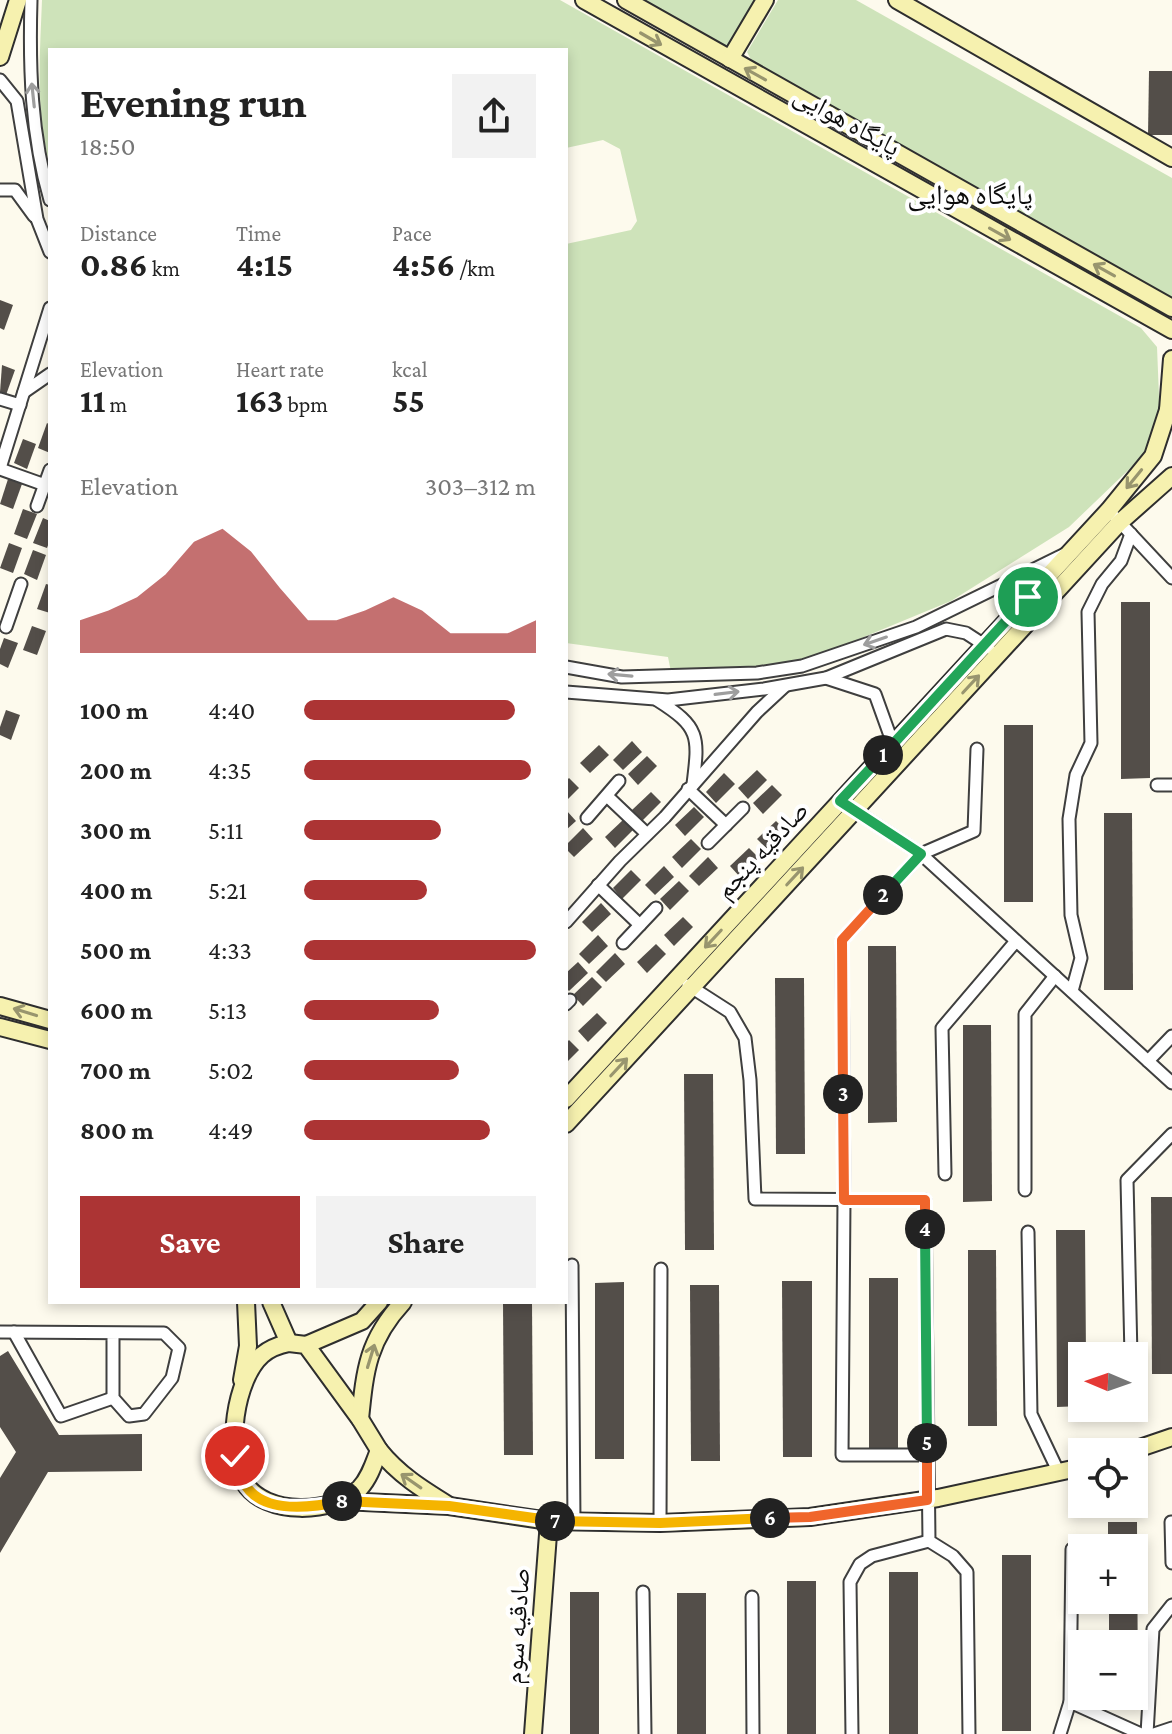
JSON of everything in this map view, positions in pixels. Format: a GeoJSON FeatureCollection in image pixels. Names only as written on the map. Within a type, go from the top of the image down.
{"type":"FeatureCollection","features":[{"type":"Feature","properties":{"kind":"street"},"geometry":{"type":"LineString","coordinates":[[0,57],[18,0]]}},
{"type":"Feature","properties":{"kind":"street"},"geometry":{"type":"LineString","coordinates":[[31,0],[31,77],[40,165],[48,193]]}},
{"type":"Feature","properties":{"kind":"street","name":"پایگاه هوایی"},"geometry":{"type":"LineString","coordinates":[[584,0],[1172,330]]}},
{"type":"Feature","properties":{"kind":"street","name":"پایگاه هوایی"},"geometry":{"type":"LineString","coordinates":[[626,0],[1172,308]]}},
{"type":"Feature","properties":{"kind":"street"},"geometry":{"type":"LineString","coordinates":[[730,59],[765,0]]}},
{"type":"Feature","properties":{"kind":"street"},"geometry":{"type":"LineString","coordinates":[[897,0],[1172,158]]}},
{"type":"Feature","properties":{"kind":"street"},"geometry":{"type":"LineString","coordinates":[[0,80],[17,101],[37,219],[48,247]]}},
{"type":"Feature","properties":{"kind":"street"},"geometry":{"type":"LineString","coordinates":[[925,192],[936,175]]}},
{"type":"Feature","properties":{"kind":"street"},"geometry":{"type":"LineString","coordinates":[[0,190],[15,190],[37,219]]}},
{"type":"Feature","properties":{"kind":"street"},"geometry":{"type":"LineString","coordinates":[[45,485],[0,468],[48,314]]}},
{"type":"Feature","properties":{"kind":"street","name":"صادقیه پنجم"},"geometry":{"type":"LineString","coordinates":[[568,1097],[685,982],[848,806],[991,650],[1072,550],[1120,522],[1153,456],[1170,412],[1172,359]]}},
{"type":"Feature","properties":{"kind":"street"},"geometry":{"type":"LineString","coordinates":[[0,399],[22,399],[48,376]]}},
{"type":"Feature","properties":{"kind":"street"},"geometry":{"type":"LineString","coordinates":[[37,506],[48,476]]}},
{"type":"Feature","properties":{"kind":"street","name":"صادقیه پنجم"},"geometry":{"type":"LineString","coordinates":[[848,806],[893,744],[1120,522],[1172,476]]}},
{"type":"Feature","properties":{"kind":"street"},"geometry":{"type":"LineString","coordinates":[[1120,522],[1172,578]]}},
{"type":"Feature","properties":{"kind":"street"},"geometry":{"type":"LineString","coordinates":[[1072,991],[1081,958],[1071,915],[1069,819],[1076,775],[1091,743],[1088,612],[1102,584],[1121,561],[1120,522]]}},
{"type":"Feature","properties":{"kind":"street"},"geometry":{"type":"LineString","coordinates":[[568,667],[622,677],[757,673],[802,666],[916,627],[1072,550]]}},
{"type":"Feature","properties":{"kind":"street"},"geometry":{"type":"LineString","coordinates":[[6,627],[21,584]]}},
{"type":"Feature","properties":{"kind":"street"},"geometry":{"type":"LineString","coordinates":[[0,602],[13,607]]}},
{"type":"Feature","properties":{"kind":"street"},"geometry":{"type":"LineString","coordinates":[[568,692],[668,700],[786,685],[826,678],[946,629],[966,633],[991,650]]}},
{"type":"Feature","properties":{"kind":"street"},"geometry":{"type":"LineString","coordinates":[[826,678],[875,694],[893,744]]}},
{"type":"Feature","properties":{"kind":"street"},"geometry":{"type":"LineString","coordinates":[[568,920],[757,712],[786,685]]}},
{"type":"Feature","properties":{"kind":"street"},"geometry":{"type":"LineString","coordinates":[[656,699],[677,713],[689,726],[698,744],[690,787]]}},
{"type":"Feature","properties":{"kind":"street"},"geometry":{"type":"LineString","coordinates":[[927,1455],[842,1455],[842,940],[921,854],[974,831],[977,749]]}},
{"type":"Feature","properties":{"kind":"street"},"geometry":{"type":"LineString","coordinates":[[587,818],[619,781]]}},
{"type":"Feature","properties":{"kind":"street"},"geometry":{"type":"LineString","coordinates":[[1157,785],[1172,785]]}},
{"type":"Feature","properties":{"kind":"street"},"geometry":{"type":"LineString","coordinates":[[690,787],[726,825]]}},
{"type":"Feature","properties":{"kind":"street"},"geometry":{"type":"LineString","coordinates":[[607,796],[647,834]]}},
{"type":"Feature","properties":{"kind":"street"},"geometry":{"type":"LineString","coordinates":[[848,806],[921,854],[1172,1083]]}},
{"type":"Feature","properties":{"kind":"street"},"geometry":{"type":"LineString","coordinates":[[708,843],[743,808]]}},
{"type":"Feature","properties":{"kind":"street"},"geometry":{"type":"LineString","coordinates":[[598,885],[640,925]]}},
{"type":"Feature","properties":{"kind":"street"},"geometry":{"type":"LineString","coordinates":[[623,943],[656,908]]}},
{"type":"Feature","properties":{"kind":"street"},"geometry":{"type":"LineString","coordinates":[[945,1174],[942,1028],[1016,941]]}},
{"type":"Feature","properties":{"kind":"street"},"geometry":{"type":"LineString","coordinates":[[1025,1190],[1025,1014],[1055,976]]}},
{"type":"Feature","properties":{"kind":"street"},"geometry":{"type":"LineString","coordinates":[[685,982],[730,1012],[745,1038],[755,1199],[925,1200],[929,1541]]}},
{"type":"Feature","properties":{"kind":"street","name":"صادقیه پنجم"},"geometry":{"type":"LineString","coordinates":[[568,1122],[685,982]]}},
{"type":"Feature","properties":{"kind":"street"},"geometry":{"type":"LineString","coordinates":[[0,1006],[48,1019]]}},
{"type":"Feature","properties":{"kind":"street"},"geometry":{"type":"LineString","coordinates":[[0,1027],[48,1039]]}},
{"type":"Feature","properties":{"kind":"street"},"geometry":{"type":"LineString","coordinates":[[1148,1061],[1172,1036]]}},
{"type":"Feature","properties":{"kind":"street"},"geometry":{"type":"LineString","coordinates":[[1131,1342],[1127,1180],[1172,1134]]}},
{"type":"Feature","properties":{"kind":"street"},"geometry":{"type":"LineString","coordinates":[[1028,1232],[1031,1414],[1059,1473]]}},
{"type":"Feature","properties":{"kind":"street"},"geometry":{"type":"LineString","coordinates":[[572,1265],[574,1522]]}},
{"type":"Feature","properties":{"kind":"street"},"geometry":{"type":"LineString","coordinates":[[660,1523],[661,1269]]}},
{"type":"Feature","properties":{"kind":"street"},"geometry":{"type":"LineString","coordinates":[[246,1304],[248,1346],[237,1407],[235,1456],[244,1483],[258,1497],[274,1505],[303,1507],[342,1501],[449,1506],[574,1522],[660,1523],[810,1517],[927,1500],[1068,1471]]}},
{"type":"Feature","properties":{"kind":"street"},"geometry":{"type":"LineString","coordinates":[[272,1304],[298,1344],[360,1419],[391,1465],[449,1506]]}},
{"type":"Feature","properties":{"kind":"street"},"geometry":{"type":"LineString","coordinates":[[360,1419],[370,1354],[383,1324],[401,1304]]}},
{"type":"Feature","properties":{"kind":"street"},"geometry":{"type":"LineString","coordinates":[[237,1407],[246,1380],[260,1357],[276,1346],[298,1344],[362,1321],[374,1307],[383,1324]]}},
{"type":"Feature","properties":{"kind":"street"},"geometry":{"type":"LineString","coordinates":[[0,1332],[164,1333],[179,1348],[172,1378],[144,1414],[129,1416],[113,1398],[113,1333]]}},
{"type":"Feature","properties":{"kind":"street"},"geometry":{"type":"LineString","coordinates":[[14,1332],[61,1416],[113,1398]]}},
{"type":"Feature","properties":{"kind":"street"},"geometry":{"type":"LineString","coordinates":[[1148,1445],[1172,1437]]}},
{"type":"Feature","properties":{"kind":"street"},"geometry":{"type":"LineString","coordinates":[[342,1501],[359,1489],[369,1476],[379,1450]]}},
{"type":"Feature","properties":{"kind":"street","name":"صادقیه سوم"},"geometry":{"type":"LineString","coordinates":[[533,1734],[549,1521]]}},
{"type":"Feature","properties":{"kind":"street"},"geometry":{"type":"LineString","coordinates":[[1171,1522],[1172,1563]]}},
{"type":"Feature","properties":{"kind":"street"},"geometry":{"type":"LineString","coordinates":[[852,1734],[850,1582],[860,1564],[872,1556],[929,1541],[953,1556],[967,1572],[969,1734]]}},
{"type":"Feature","properties":{"kind":"street"},"geometry":{"type":"LineString","coordinates":[[643,1592],[645,1734]]}},
{"type":"Feature","properties":{"kind":"street"},"geometry":{"type":"LineString","coordinates":[[752,1597],[753,1734]]}},
{"type":"Feature","properties":{"kind":"street"},"geometry":{"type":"LineString","coordinates":[[1088,1710],[1144,1734],[1153,1629],[1172,1605]]}},
{"type":"Feature","properties":{"kind":"street"},"geometry":{"type":"LineString","coordinates":[[1060,1734],[1068,1708]]}},
{"type":"Feature","properties":{"kind":"street"},"geometry":{"type":"LineString","coordinates":[[1154,1734],[1172,1728]]}},
{"type":"Feature","properties":{"kind":"green space"},"geometry":{"type":"Polygon","coordinates":[[[42,0],[560,0],[1141,328],[1157,347],[1160,421],[1144,455],[1069,527],[951,601],[801,663],[671,672],[668,657],[568,643],[568,244],[631,230],[637,221],[620,149],[603,140],[568,148],[568,48],[48,48],[48,157],[40,104],[42,0]]]}},
{"type":"Feature","properties":{"kind":"green space"},"geometry":{"type":"Polygon","coordinates":[[[638,0],[755,0],[731,41],[724,47],[638,0]]]}},
{"type":"Feature","properties":{"kind":"green space"},"geometry":{"type":"Polygon","coordinates":[[[778,0],[856,0],[1172,178],[1172,300],[754,65],[747,52],[778,0]]]}},
{"type":"Feature","properties":{"kind":"building"},"geometry":{"type":"Polygon","coordinates":[[[1149,71],[1172,71],[1172,135],[1148,135],[1149,71]]]}},
{"type":"Feature","properties":{"kind":"building"},"geometry":{"type":"Polygon","coordinates":[[[0,300],[13,305],[4,330],[0,328],[0,300]]]}},
{"type":"Feature","properties":{"kind":"building"},"geometry":{"type":"Polygon","coordinates":[[[2,365],[15,370],[6,395],[0,392],[2,365]]]}},
{"type":"Feature","properties":{"kind":"building"},"geometry":{"type":"Polygon","coordinates":[[[47,423],[48,452],[38,448],[47,423]]]}},
{"type":"Feature","properties":{"kind":"building"},"geometry":{"type":"Polygon","coordinates":[[[23,439],[36,444],[27,469],[14,463],[23,439]]]}},
{"type":"Feature","properties":{"kind":"building"},"geometry":{"type":"Polygon","coordinates":[[[8,479],[22,484],[13,509],[0,504],[8,479]]]}},
{"type":"Feature","properties":{"kind":"building"},"geometry":{"type":"Polygon","coordinates":[[[23,509],[37,514],[27,539],[14,534],[23,509]]]}},
{"type":"Feature","properties":{"kind":"building"},"geometry":{"type":"Polygon","coordinates":[[[43,518],[48,520],[47,548],[33,543],[43,518]]]}},
{"type":"Feature","properties":{"kind":"building"},"geometry":{"type":"Polygon","coordinates":[[[9,543],[22,548],[13,573],[0,568],[9,543]]]}},
{"type":"Feature","properties":{"kind":"building"},"geometry":{"type":"Polygon","coordinates":[[[33,550],[46,555],[37,580],[24,574],[33,550]]]}},
{"type":"Feature","properties":{"kind":"building"},"geometry":{"type":"Polygon","coordinates":[[[46,584],[48,584],[48,612],[37,609],[46,584]]]}},
{"type":"Feature","properties":{"kind":"building"},"geometry":{"type":"Polygon","coordinates":[[[1121,602],[1150,602],[1150,778],[1121,779],[1121,602]]]}},
{"type":"Feature","properties":{"kind":"building"},"geometry":{"type":"Polygon","coordinates":[[[32,626],[46,631],[37,655],[23,650],[32,626]]]}},
{"type":"Feature","properties":{"kind":"building"},"geometry":{"type":"Polygon","coordinates":[[[4,638],[18,643],[8,668],[0,664],[4,638]]]}},
{"type":"Feature","properties":{"kind":"building"},"geometry":{"type":"Polygon","coordinates":[[[6,710],[20,715],[11,740],[0,735],[6,710]]]}},
{"type":"Feature","properties":{"kind":"building"},"geometry":{"type":"Polygon","coordinates":[[[1004,725],[1033,725],[1033,902],[1004,902],[1004,725]]]}},
{"type":"Feature","properties":{"kind":"building"},"geometry":{"type":"Polygon","coordinates":[[[632,741],[642,752],[623,770],[613,760],[632,741]]]}},
{"type":"Feature","properties":{"kind":"building"},"geometry":{"type":"Polygon","coordinates":[[[599,745],[609,755],[590,773],[580,763],[599,745]]]}},
{"type":"Feature","properties":{"kind":"building"},"geometry":{"type":"Polygon","coordinates":[[[647,756],[657,766],[638,785],[628,774],[647,756]]]}},
{"type":"Feature","properties":{"kind":"building"},"geometry":{"type":"Polygon","coordinates":[[[757,770],[767,780],[748,799],[738,788],[757,770]]]}},
{"type":"Feature","properties":{"kind":"building"},"geometry":{"type":"Polygon","coordinates":[[[724,773],[735,784],[716,803],[706,792],[724,773]]]}},
{"type":"Feature","properties":{"kind":"building"},"geometry":{"type":"Polygon","coordinates":[[[568,779],[579,788],[568,799],[568,779]]]}},
{"type":"Feature","properties":{"kind":"building"},"geometry":{"type":"Polygon","coordinates":[[[772,785],[782,795],[763,814],[753,803],[772,785]]]}},
{"type":"Feature","properties":{"kind":"building"},"geometry":{"type":"Polygon","coordinates":[[[651,792],[661,802],[642,821],[632,810],[651,792]]]}},
{"type":"Feature","properties":{"kind":"building"},"geometry":{"type":"Polygon","coordinates":[[[694,807],[704,817],[685,836],[675,825],[694,807]]]}},
{"type":"Feature","properties":{"kind":"building"},"geometry":{"type":"Polygon","coordinates":[[[568,812],[576,821],[568,828],[568,812]]]}},
{"type":"Feature","properties":{"kind":"building"},"geometry":{"type":"Polygon","coordinates":[[[1104,813],[1132,813],[1133,990],[1104,990],[1104,813]]]}},
{"type":"Feature","properties":{"kind":"building"},"geometry":{"type":"Polygon","coordinates":[[[624,819],[634,829],[615,848],[605,837],[624,819]]]}},
{"type":"Feature","properties":{"kind":"building"},"geometry":{"type":"Polygon","coordinates":[[[776,821],[786,831],[768,850],[757,839],[776,821]]]}},
{"type":"Feature","properties":{"kind":"building"},"geometry":{"type":"Polygon","coordinates":[[[583,828],[593,839],[574,857],[568,851],[568,843],[583,828]]]}},
{"type":"Feature","properties":{"kind":"building"},"geometry":{"type":"Polygon","coordinates":[[[691,839],[701,849],[682,868],[672,857],[691,839]]]}},
{"type":"Feature","properties":{"kind":"building"},"geometry":{"type":"Polygon","coordinates":[[[749,848],[759,858],[740,877],[730,866],[749,848]]]}},
{"type":"Feature","properties":{"kind":"building"},"geometry":{"type":"Polygon","coordinates":[[[708,857],[718,868],[699,886],[689,876],[708,857]]]}},
{"type":"Feature","properties":{"kind":"building"},"geometry":{"type":"Polygon","coordinates":[[[664,866],[674,877],[655,895],[645,885],[664,866]]]}},
{"type":"Feature","properties":{"kind":"building"},"geometry":{"type":"Polygon","coordinates":[[[631,870],[641,880],[622,899],[613,888],[631,870]]]}},
{"type":"Feature","properties":{"kind":"building"},"geometry":{"type":"Polygon","coordinates":[[[679,881],[689,891],[670,910],[660,899],[679,881]]]}},
{"type":"Feature","properties":{"kind":"building"},"geometry":{"type":"Polygon","coordinates":[[[601,903],[611,914],[592,932],[582,922],[601,903]]]}},
{"type":"Feature","properties":{"kind":"building"},"geometry":{"type":"Polygon","coordinates":[[[683,917],[693,927],[674,946],[664,935],[683,917]]]}},
{"type":"Feature","properties":{"kind":"building"},"geometry":{"type":"Polygon","coordinates":[[[598,935],[608,946],[589,964],[579,954],[598,935]]]}},
{"type":"Feature","properties":{"kind":"building"},"geometry":{"type":"Polygon","coordinates":[[[656,944],[666,954],[647,973],[637,962],[656,944]]]}},
{"type":"Feature","properties":{"kind":"building"},"geometry":{"type":"Polygon","coordinates":[[[868,946],[896,946],[897,1122],[868,1123],[868,946]]]}},
{"type":"Feature","properties":{"kind":"building"},"geometry":{"type":"Polygon","coordinates":[[[615,953],[625,964],[606,982],[596,972],[615,953]]]}},
{"type":"Feature","properties":{"kind":"building"},"geometry":{"type":"Polygon","coordinates":[[[578,962],[588,973],[569,991],[568,971],[578,962]]]}},
{"type":"Feature","properties":{"kind":"building"},"geometry":{"type":"Polygon","coordinates":[[[592,977],[602,987],[583,1006],[573,995],[592,977]]]}},
{"type":"Feature","properties":{"kind":"building"},"geometry":{"type":"Polygon","coordinates":[[[775,978],[804,978],[805,1154],[776,1154],[775,978]]]}},
{"type":"Feature","properties":{"kind":"building"},"geometry":{"type":"Polygon","coordinates":[[[597,1013],[607,1023],[588,1042],[578,1031],[597,1013]]]}},
{"type":"Feature","properties":{"kind":"building"},"geometry":{"type":"Polygon","coordinates":[[[963,1025],[991,1025],[992,1201],[963,1202],[963,1025]]]}},
{"type":"Feature","properties":{"kind":"building"},"geometry":{"type":"Polygon","coordinates":[[[568,1041],[579,1050],[568,1061],[568,1041]]]}},
{"type":"Feature","properties":{"kind":"building"},"geometry":{"type":"Polygon","coordinates":[[[684,1074],[713,1074],[714,1250],[685,1250],[684,1074]]]}},
{"type":"Feature","properties":{"kind":"building"},"geometry":{"type":"Polygon","coordinates":[[[1151,1197],[1172,1197],[1172,1374],[1152,1374],[1151,1197]]]}},
{"type":"Feature","properties":{"kind":"building"},"geometry":{"type":"Polygon","coordinates":[[[1056,1230],[1085,1230],[1086,1342],[1068,1342],[1068,1407],[1057,1407],[1056,1230]]]}},
{"type":"Feature","properties":{"kind":"building"},"geometry":{"type":"Polygon","coordinates":[[[968,1250],[996,1250],[997,1426],[968,1426],[968,1250]]]}},
{"type":"Feature","properties":{"kind":"building"},"geometry":{"type":"Polygon","coordinates":[[[869,1278],[898,1278],[898,1454],[869,1455],[869,1278]]]}},
{"type":"Feature","properties":{"kind":"building"},"geometry":{"type":"Polygon","coordinates":[[[782,1281],[812,1281],[812,1457],[783,1457],[782,1281]]]}},
{"type":"Feature","properties":{"kind":"building"},"geometry":{"type":"Polygon","coordinates":[[[624,1282],[624,1459],[595,1459],[595,1283],[624,1282]]]}},
{"type":"Feature","properties":{"kind":"building"},"geometry":{"type":"Polygon","coordinates":[[[690,1285],[719,1285],[720,1461],[691,1461],[690,1285]]]}},
{"type":"Feature","properties":{"kind":"building"},"geometry":{"type":"Polygon","coordinates":[[[503,1304],[532,1304],[533,1455],[504,1455],[503,1304]]]}},
{"type":"Feature","properties":{"kind":"building"},"geometry":{"type":"Polygon","coordinates":[[[8,1351],[59,1435],[142,1434],[142,1471],[48,1472],[0,1553],[0,1478],[16,1452],[0,1427],[0,1356],[8,1351]]]}},
{"type":"Feature","properties":{"kind":"building"},"geometry":{"type":"Polygon","coordinates":[[[1108,1522],[1137,1522],[1137,1534],[1108,1534],[1108,1522]]]}},
{"type":"Feature","properties":{"kind":"building"},"geometry":{"type":"Polygon","coordinates":[[[1002,1555],[1031,1555],[1031,1731],[1002,1731],[1002,1555]]]}},
{"type":"Feature","properties":{"kind":"building"},"geometry":{"type":"Polygon","coordinates":[[[889,1572],[918,1572],[918,1734],[889,1734],[889,1572]]]}},
{"type":"Feature","properties":{"kind":"building"},"geometry":{"type":"Polygon","coordinates":[[[787,1581],[816,1581],[816,1734],[787,1734],[787,1581]]]}},
{"type":"Feature","properties":{"kind":"building"},"geometry":{"type":"Polygon","coordinates":[[[570,1592],[599,1592],[599,1734],[570,1734],[570,1592]]]}},
{"type":"Feature","properties":{"kind":"building"},"geometry":{"type":"Polygon","coordinates":[[[677,1593],[706,1593],[706,1734],[677,1734],[677,1593]]]}},
{"type":"Feature","properties":{"kind":"building"},"geometry":{"type":"Polygon","coordinates":[[[1109,1614],[1138,1614],[1138,1630],[1109,1630],[1109,1614]]]}},
{"type":"Feature","properties":{"kind":"district","name":"پایگاه هوایی"},"geometry":{"type":"Point","coordinates":[970,194]}},
{"type":"Feature","properties":{"kind":"route"},"geometry":{"type":"LineString","coordinates":[[235,1456],[244,1483],[258,1497],[274,1505],[303,1507],[342,1501],[449,1506],[549,1521],[660,1523],[810,1517],[927,1500],[925,1200],[844,1200],[842,940],[921,854],[840,801],[1028,597]]}}]}
